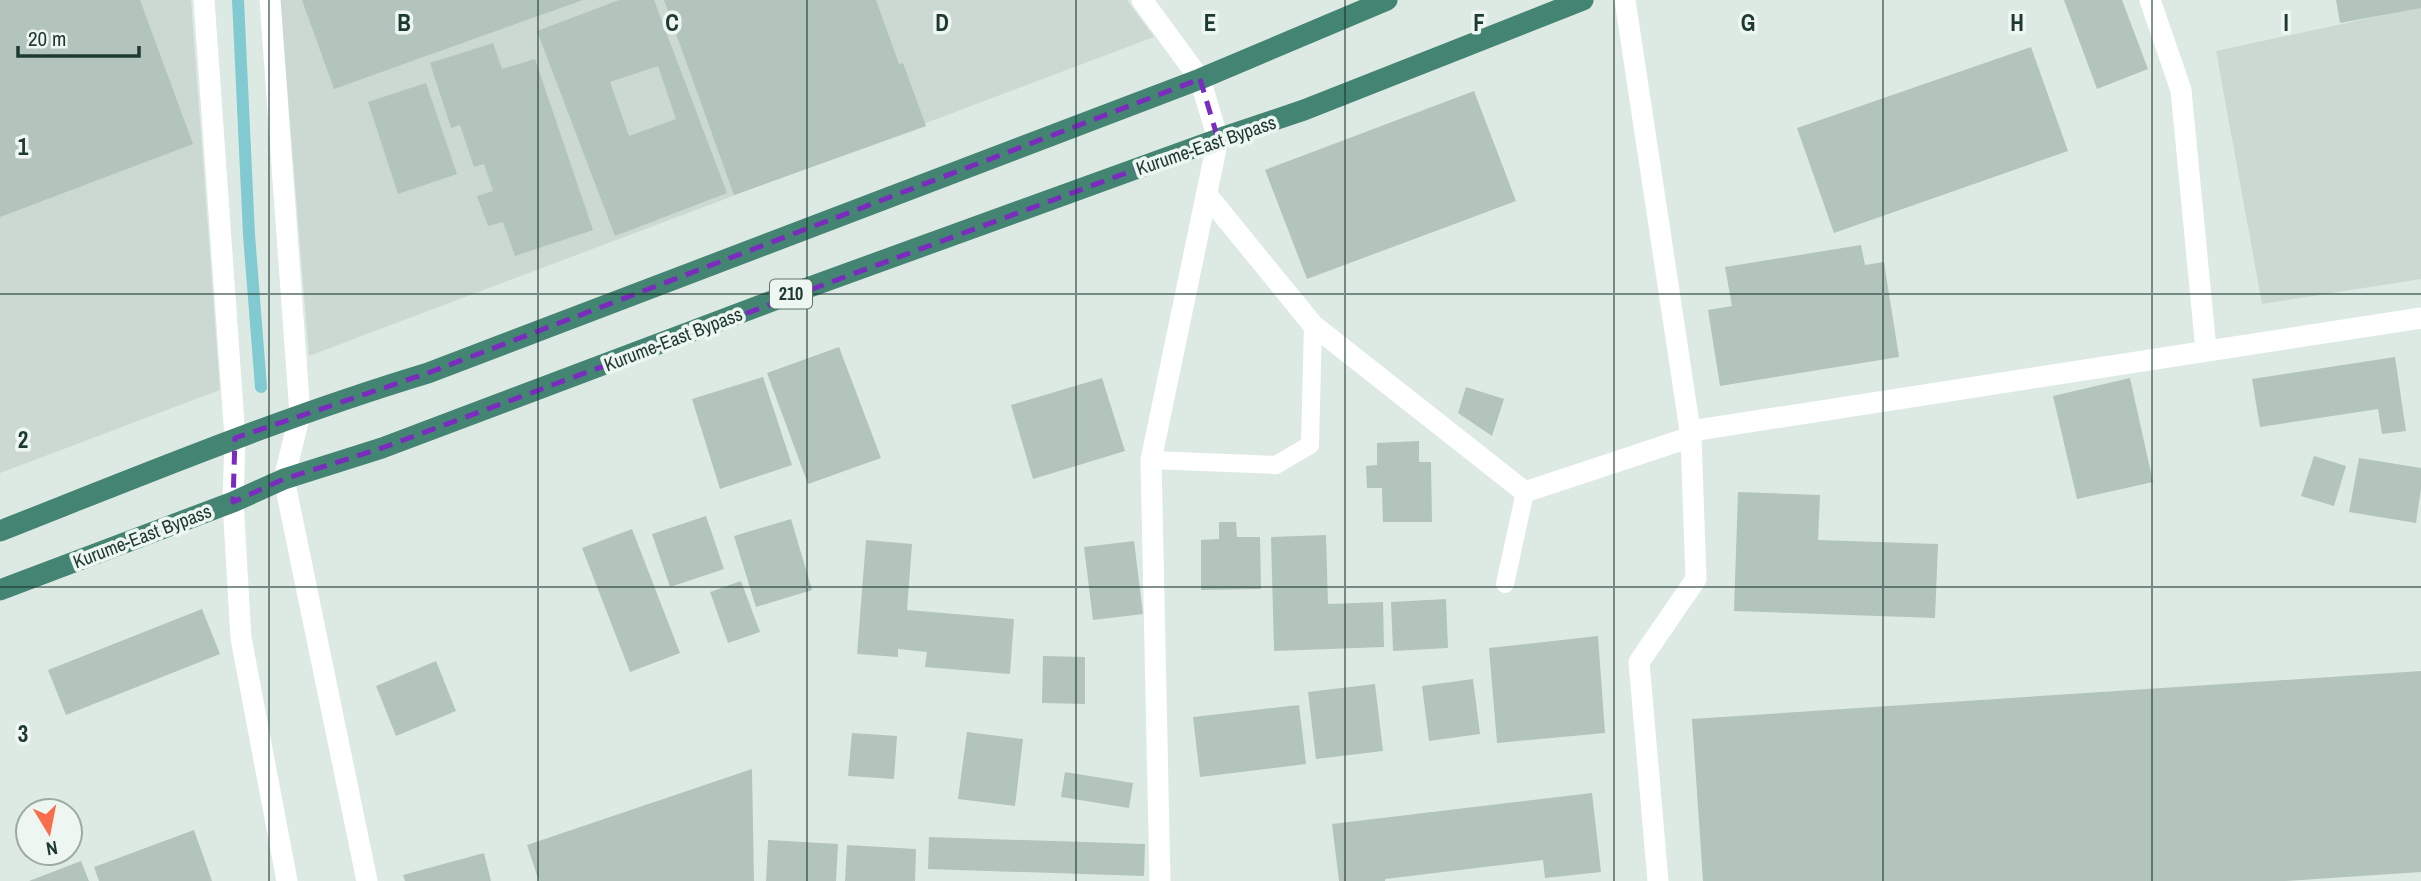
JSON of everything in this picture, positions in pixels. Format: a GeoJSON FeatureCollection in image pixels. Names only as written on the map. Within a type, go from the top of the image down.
{"type":"FeatureCollection","features":[{"type":"Feature","properties":{"kind":"highway"},"geometry":{"type":"LineString","coordinates":[[0,531],[235,438],[428,373],[1200,79],[1387,0]]}},
{"type":"Feature","properties":{"kind":"highway","name":"Kurume-East Bypass"},"geometry":{"type":"LineString","coordinates":[[0,590],[233,502],[284,479],[395,443],[796,292],[1304,110],[1583,0]]}},
{"type":"Feature","properties":{"kind":"street"},"geometry":{"type":"LineString","coordinates":[[204,0],[235,438],[233,502],[241,638],[288,881]]}},
{"type":"Feature","properties":{"kind":"street"},"geometry":{"type":"LineString","coordinates":[[270,0],[300,414],[284,479],[367,881]]}},
{"type":"Feature","properties":{"kind":"street"},"geometry":{"type":"LineString","coordinates":[[1142,0],[1200,79],[1218,139],[1151,460],[1160,881]]}},
{"type":"Feature","properties":{"kind":"street"},"geometry":{"type":"LineString","coordinates":[[1625,0],[1691,434],[1696,579],[1639,662],[1657,881]]}},
{"type":"Feature","properties":{"kind":"street"},"geometry":{"type":"LineString","coordinates":[[2150,0],[2181,90],[2206,350]]}},
{"type":"Feature","properties":{"kind":"street"},"geometry":{"type":"LineString","coordinates":[[1206,195],[1312,324],[1525,492],[1691,434],[2206,350],[2421,318]]}},
{"type":"Feature","properties":{"kind":"lane"},"geometry":{"type":"LineString","coordinates":[[1151,460],[1276,465],[1310,445],[1312,324]]}},
{"type":"Feature","properties":{"kind":"lane"},"geometry":{"type":"LineString","coordinates":[[1504,584],[1525,492]]}},
{"type":"Feature","properties":{"kind":"highlighted area"},"geometry":{"type":"Polygon","coordinates":[[[1200,79],[1218,139],[382,448],[284,479],[233,502],[235,438],[428,373],[1200,79]]]}},
{"type":"Feature","properties":{"kind":"shaded area"},"geometry":{"type":"Polygon","coordinates":[[[0,0],[191,0],[220,390],[0,473],[0,0]]]}},
{"type":"Feature","properties":{"kind":"shaded area"},"geometry":{"type":"Polygon","coordinates":[[[280,0],[1127,0],[1154,37],[309,356],[280,0]]]}},
{"type":"Feature","properties":{"kind":"shaded area"},"geometry":{"type":"Polygon","coordinates":[[[2421,7],[2421,279],[2262,304],[2216,51],[2421,7]]]}},
{"type":"Feature","properties":{"kind":"building"},"geometry":{"type":"Polygon","coordinates":[[[0,0],[140,0],[193,144],[0,217],[0,0]]]}},
{"type":"Feature","properties":{"kind":"building"},"geometry":{"type":"Polygon","coordinates":[[[302,0],[583,0],[334,89],[302,0]]]}},
{"type":"Feature","properties":{"kind":"building"},"geometry":{"type":"Polygon","coordinates":[[[619,0],[654,0],[727,193],[615,236],[537,31],[619,0]],[[658,66],[610,82],[629,136],[676,119],[658,66]]]}},
{"type":"Feature","properties":{"kind":"building"},"geometry":{"type":"Polygon","coordinates":[[[664,0],[876,0],[899,64],[903,63],[926,126],[734,195],[664,0]]]}},
{"type":"Feature","properties":{"kind":"building"},"geometry":{"type":"Polygon","coordinates":[[[2064,0],[2122,0],[2148,69],[2097,89],[2064,0]]]}},
{"type":"Feature","properties":{"kind":"building"},"geometry":{"type":"Polygon","coordinates":[[[2336,0],[2421,0],[2421,8],[2340,23],[2336,0]]]}},
{"type":"Feature","properties":{"kind":"building"},"geometry":{"type":"Polygon","coordinates":[[[493,43],[502,69],[535,59],[593,230],[515,256],[503,222],[488,226],[477,196],[493,191],[484,164],[474,167],[460,125],[451,128],[430,63],[493,43]]]}},
{"type":"Feature","properties":{"kind":"building"},"geometry":{"type":"Polygon","coordinates":[[[2031,47],[2068,151],[1834,233],[1797,128],[2031,47]]]}},
{"type":"Feature","properties":{"kind":"building"},"geometry":{"type":"Polygon","coordinates":[[[426,83],[457,174],[398,194],[368,102],[426,83]]]}},
{"type":"Feature","properties":{"kind":"building"},"geometry":{"type":"Polygon","coordinates":[[[1474,91],[1516,201],[1307,279],[1265,170],[1474,91]]]}},
{"type":"Feature","properties":{"kind":"building"},"geometry":{"type":"Polygon","coordinates":[[[1861,245],[1865,265],[1884,262],[1899,357],[1720,386],[1708,310],[1732,306],[1725,267],[1861,245]]]}},
{"type":"Feature","properties":{"kind":"building"},"geometry":{"type":"Polygon","coordinates":[[[839,347],[881,458],[808,484],[767,373],[839,347]]]}},
{"type":"Feature","properties":{"kind":"building"},"geometry":{"type":"Polygon","coordinates":[[[2395,357],[2406,431],[2382,434],[2378,409],[2260,427],[2252,379],[2395,357]]]}},
{"type":"Feature","properties":{"kind":"building"},"geometry":{"type":"Polygon","coordinates":[[[763,377],[792,465],[720,489],[692,399],[763,377]]]}},
{"type":"Feature","properties":{"kind":"building"},"geometry":{"type":"Polygon","coordinates":[[[1102,378],[1125,451],[1033,479],[1011,405],[1102,378]]]}},
{"type":"Feature","properties":{"kind":"building"},"geometry":{"type":"Polygon","coordinates":[[[2130,378],[2153,482],[2077,499],[2053,396],[2130,378]]]}},
{"type":"Feature","properties":{"kind":"building"},"geometry":{"type":"Polygon","coordinates":[[[1466,387],[1504,399],[1492,436],[1458,413],[1466,387]]]}},
{"type":"Feature","properties":{"kind":"building"},"geometry":{"type":"Polygon","coordinates":[[[1419,441],[1419,462],[1431,462],[1432,522],[1383,522],[1382,488],[1367,488],[1366,466],[1377,465],[1377,443],[1419,441]]]}},
{"type":"Feature","properties":{"kind":"building"},"geometry":{"type":"Polygon","coordinates":[[[2314,456],[2346,466],[2334,506],[2301,496],[2314,456]]]}},
{"type":"Feature","properties":{"kind":"building"},"geometry":{"type":"Polygon","coordinates":[[[2359,458],[2421,468],[2416,523],[2349,512],[2359,458]]]}},
{"type":"Feature","properties":{"kind":"building"},"geometry":{"type":"Polygon","coordinates":[[[1738,492],[1820,495],[1818,540],[1938,544],[1935,618],[1734,611],[1738,492]]]}},
{"type":"Feature","properties":{"kind":"building"},"geometry":{"type":"Polygon","coordinates":[[[706,516],[724,569],[670,587],[652,534],[706,516]]]}},
{"type":"Feature","properties":{"kind":"building"},"geometry":{"type":"Polygon","coordinates":[[[791,519],[812,590],[756,607],[734,536],[791,519]]]}},
{"type":"Feature","properties":{"kind":"building"},"geometry":{"type":"Polygon","coordinates":[[[1219,522],[1236,522],[1237,537],[1260,537],[1261,589],[1201,590],[1201,540],[1219,539],[1219,522]]]}},
{"type":"Feature","properties":{"kind":"building"},"geometry":{"type":"Polygon","coordinates":[[[632,529],[680,653],[630,672],[582,548],[632,529]]]}},
{"type":"Feature","properties":{"kind":"building"},"geometry":{"type":"Polygon","coordinates":[[[1326,535],[1328,604],[1383,602],[1384,647],[1274,651],[1271,537],[1326,535]]]}},
{"type":"Feature","properties":{"kind":"building"},"geometry":{"type":"Polygon","coordinates":[[[866,540],[912,544],[907,610],[1014,619],[1010,674],[925,667],[927,652],[898,649],[898,657],[857,654],[866,540]]]}},
{"type":"Feature","properties":{"kind":"building"},"geometry":{"type":"Polygon","coordinates":[[[1134,541],[1143,614],[1093,620],[1084,547],[1134,541]]]}},
{"type":"Feature","properties":{"kind":"building"},"geometry":{"type":"Polygon","coordinates":[[[741,581],[760,632],[728,643],[710,592],[741,581]]]}},
{"type":"Feature","properties":{"kind":"building"},"geometry":{"type":"Polygon","coordinates":[[[1446,599],[1448,648],[1393,651],[1391,602],[1446,599]]]}},
{"type":"Feature","properties":{"kind":"building"},"geometry":{"type":"Polygon","coordinates":[[[202,609],[220,654],[66,715],[48,670],[202,609]]]}},
{"type":"Feature","properties":{"kind":"building"},"geometry":{"type":"Polygon","coordinates":[[[1598,636],[1605,733],[1497,743],[1489,648],[1598,636]]]}},
{"type":"Feature","properties":{"kind":"building"},"geometry":{"type":"Polygon","coordinates":[[[1043,656],[1085,657],[1085,704],[1042,703],[1043,656]]]}},
{"type":"Feature","properties":{"kind":"building"},"geometry":{"type":"Polygon","coordinates":[[[436,661],[456,711],[396,736],[376,686],[436,661]]]}},
{"type":"Feature","properties":{"kind":"building"},"geometry":{"type":"Polygon","coordinates":[[[2421,671],[2421,872],[2286,881],[1703,881],[1692,719],[2421,671]]]}},
{"type":"Feature","properties":{"kind":"building"},"geometry":{"type":"Polygon","coordinates":[[[1473,679],[1480,734],[1429,741],[1422,686],[1473,679]]]}},
{"type":"Feature","properties":{"kind":"building"},"geometry":{"type":"Polygon","coordinates":[[[1375,684],[1383,751],[1316,759],[1308,692],[1375,684]]]}},
{"type":"Feature","properties":{"kind":"building"},"geometry":{"type":"Polygon","coordinates":[[[1299,705],[1306,764],[1200,777],[1193,717],[1299,705]]]}},
{"type":"Feature","properties":{"kind":"building"},"geometry":{"type":"Polygon","coordinates":[[[967,732],[1023,739],[1015,806],[958,799],[967,732]]]}},
{"type":"Feature","properties":{"kind":"building"},"geometry":{"type":"Polygon","coordinates":[[[852,733],[897,736],[894,779],[848,776],[852,733]]]}},
{"type":"Feature","properties":{"kind":"building"},"geometry":{"type":"Polygon","coordinates":[[[752,769],[754,881],[539,881],[527,845],[752,769]]]}},
{"type":"Feature","properties":{"kind":"building"},"geometry":{"type":"Polygon","coordinates":[[[1065,772],[1133,783],[1129,808],[1061,797],[1065,772]]]}},
{"type":"Feature","properties":{"kind":"building"},"geometry":{"type":"Polygon","coordinates":[[[1592,793],[1601,872],[1545,878],[1543,860],[1385,881],[1339,881],[1332,824],[1592,793]]]}},
{"type":"Feature","properties":{"kind":"building"},"geometry":{"type":"Polygon","coordinates":[[[194,830],[212,881],[99,881],[94,867],[194,830]]]}},
{"type":"Feature","properties":{"kind":"building"},"geometry":{"type":"Polygon","coordinates":[[[929,837],[1145,844],[1144,876],[928,869],[929,837]]]}},
{"type":"Feature","properties":{"kind":"building"},"geometry":{"type":"Polygon","coordinates":[[[768,840],[838,844],[836,881],[766,881],[768,840]]]}},
{"type":"Feature","properties":{"kind":"building"},"geometry":{"type":"Polygon","coordinates":[[[847,845],[916,849],[915,881],[845,881],[847,845]]]}},
{"type":"Feature","properties":{"kind":"building"},"geometry":{"type":"Polygon","coordinates":[[[484,853],[491,881],[405,881],[403,875],[484,853]]]}},
{"type":"Feature","properties":{"kind":"building"},"geometry":{"type":"Polygon","coordinates":[[[65,867],[83,867],[89,881],[29,881],[65,867]]]}},
{"type":"Feature","properties":{"kind":"waterway"},"geometry":{"type":"LineString","coordinates":[[238,0],[249,235],[261,387]]}}]}
